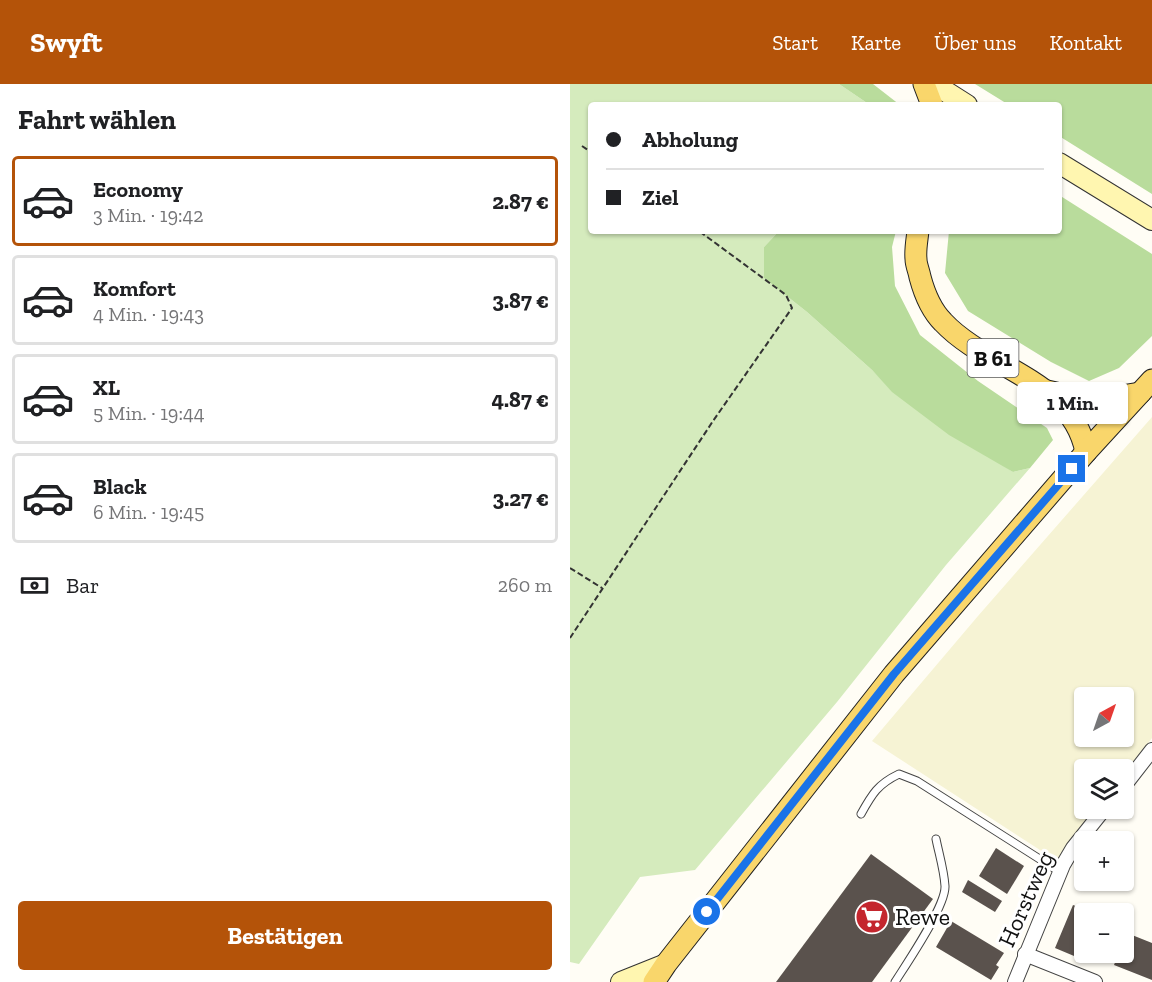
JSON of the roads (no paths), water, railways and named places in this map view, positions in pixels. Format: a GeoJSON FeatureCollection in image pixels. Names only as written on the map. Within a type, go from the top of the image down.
{"type":"FeatureCollection","features":[{"type":"Feature","properties":{"kind":"main road"},"geometry":{"type":"LineString","coordinates":[[924,84],[931,102]]}},
{"type":"Feature","properties":{"kind":"main road"},"geometry":{"type":"LineString","coordinates":[[934,84],[962,102]]}},
{"type":"Feature","properties":{"kind":"main road"},"geometry":{"type":"LineString","coordinates":[[1062,165],[1152,220]]}},
{"type":"Feature","properties":{"kind":"main road","name":"B 61"},"geometry":{"type":"LineString","coordinates":[[918,234],[915,259],[924,293],[942,321],[967,341],[1046,391],[1073,417],[1083,436],[1086,452]]}},
{"type":"Feature","properties":{"kind":"main road","name":"B 61"},"geometry":{"type":"LineString","coordinates":[[1046,391],[1091,401],[1146,386]]}},
{"type":"Feature","properties":{"kind":"main road","name":"B 61"},"geometry":{"type":"LineString","coordinates":[[654,982],[894,674],[1146,386]]}},
{"type":"Feature","properties":{"kind":"main road"},"geometry":{"type":"LineString","coordinates":[[621,982],[666,964]]}},
{"type":"Feature","properties":{"kind":"street"},"geometry":{"type":"LineString","coordinates":[[1134,773],[1152,750]]}},
{"type":"Feature","properties":{"kind":"street","name":"Horstweg"},"geometry":{"type":"LineString","coordinates":[[1015,982],[1060,872],[1073,848],[1096,819]]}},
{"type":"Feature","properties":{"kind":"street"},"geometry":{"type":"LineString","coordinates":[[1025,954],[1095,982]]}},
{"type":"Feature","properties":{"kind":"lane"},"geometry":{"type":"LineString","coordinates":[[861,814],[872,794],[884,781],[899,774],[917,781],[1060,872]]}},
{"type":"Feature","properties":{"kind":"lane"},"geometry":{"type":"LineString","coordinates":[[895,982],[914,953],[946,888],[936,839]]}},
{"type":"Feature","properties":{"kind":"place","name":"Rewe"},"geometry":{"type":"Point","coordinates":[872,917]}}]}
